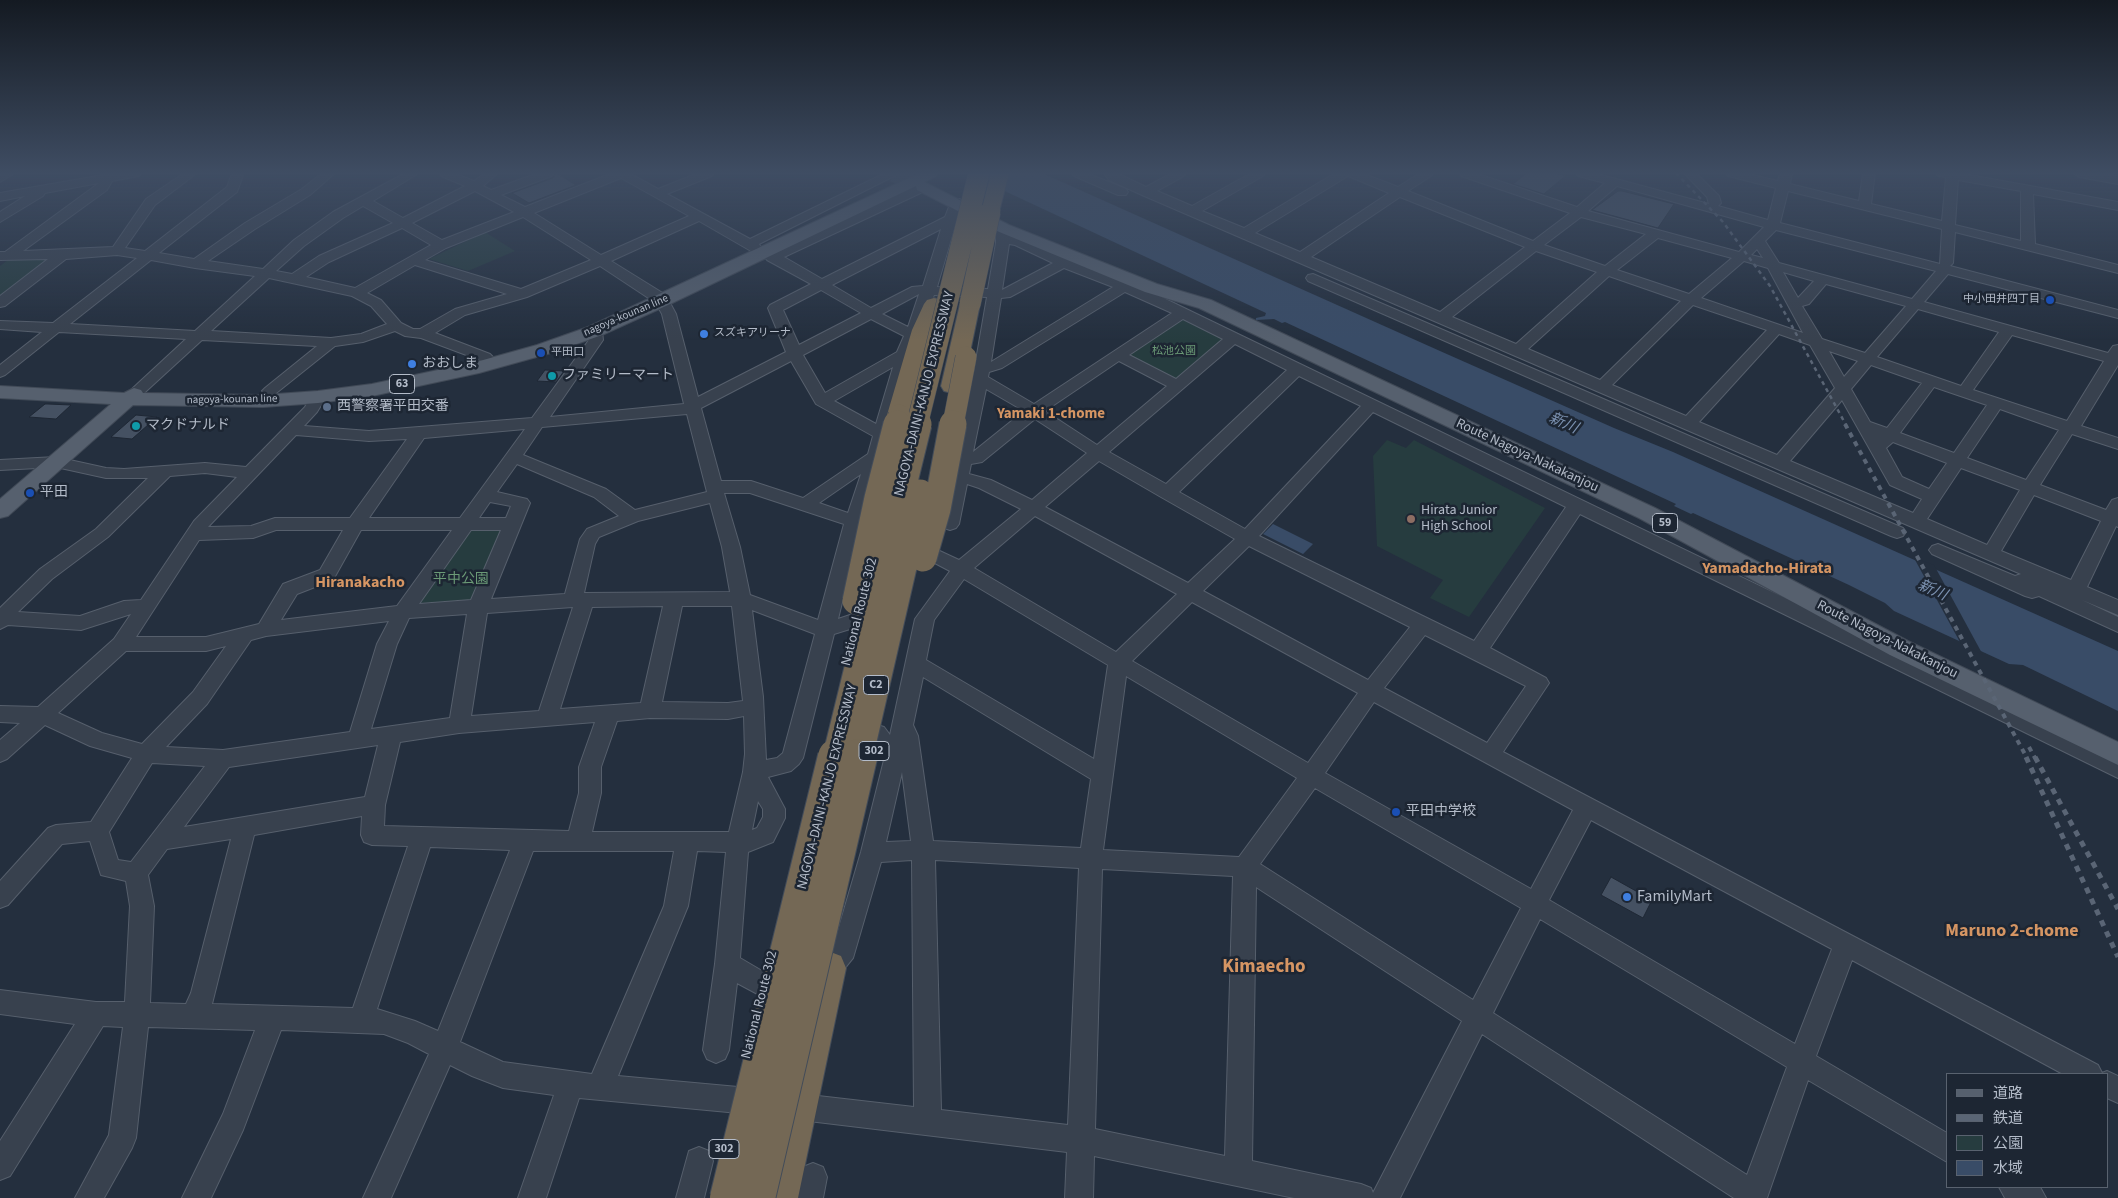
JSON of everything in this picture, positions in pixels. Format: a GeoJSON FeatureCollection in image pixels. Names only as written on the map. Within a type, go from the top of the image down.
{"type":"FeatureCollection","features":[{"type":"Feature","properties":{"kind":"highway"},"geometry":{"type":"LineString","coordinates":[[837,855],[977,368],[949,272],[959,229]]}},
{"type":"Feature","properties":{"kind":"highway","name":"NAGOYA-DAINI-KANJO EXPRESSWAY"},"geometry":{"type":"LineString","coordinates":[[728,1198],[827,793],[959,229]]}},
{"type":"Feature","properties":{"kind":"highway","name":"NAGOYA-DAINI-KANJO EXPRESSWAY"},"geometry":{"type":"LineString","coordinates":[[757,1198],[980,229]]}},
{"type":"Feature","properties":{"kind":"highway","name":"National Route 302"},"geometry":{"type":"LineString","coordinates":[[711,1198],[859,619],[867,524],[888,499],[958,300],[990,229]]}},
{"type":"Feature","properties":{"kind":"highway"},"geometry":{"type":"LineString","coordinates":[[827,793],[859,583],[899,415],[923,330],[958,300]]}},
{"type":"Feature","properties":{"kind":"highway","name":"National Route 302"},"geometry":{"type":"LineString","coordinates":[[777,1198],[827,971],[890,729],[916,546],[958,300]]}},
{"type":"Feature","properties":{"kind":"main road","name":"nagoya-kounan line"},"geometry":{"type":"LineString","coordinates":[[0,384],[230,402],[318,398],[422,381],[478,368],[544,349],[595,331],[659,298],[808,229]]}},
{"type":"Feature","properties":{"kind":"main road","name":"Route Nagoya-Nakakanjou"},"geometry":{"type":"LineString","coordinates":[[1009,229],[1024,240],[1112,274],[1206,304],[1647,513],[1899,648],[2118,754]]}},
{"type":"Feature","properties":{"kind":"main road"},"geometry":{"type":"LineString","coordinates":[[1020,229],[1206,304]]}},
{"type":"Feature","properties":{"kind":"main road","name":"nagoya-kounan line"},"geometry":{"type":"LineString","coordinates":[[0,392],[133,395],[270,391],[325,387],[376,380],[485,357],[593,324],[659,298]]}},
{"type":"Feature","properties":{"kind":"main road"},"geometry":{"type":"LineString","coordinates":[[0,511],[133,395]]}},
{"type":"Feature","properties":{"kind":"street"},"geometry":{"type":"LineString","coordinates":[[3,258],[44,229]]}},
{"type":"Feature","properties":{"kind":"street"},"geometry":{"type":"LineString","coordinates":[[117,251],[132,229]]}},
{"type":"Feature","properties":{"kind":"street"},"geometry":{"type":"LineString","coordinates":[[0,372],[183,229]]}},
{"type":"Feature","properties":{"kind":"street"},"geometry":{"type":"LineString","coordinates":[[195,264],[246,229]]}},
{"type":"Feature","properties":{"kind":"street"},"geometry":{"type":"LineString","coordinates":[[133,395],[264,274],[299,243],[320,229]]}},
{"type":"Feature","properties":{"kind":"street"},"geometry":{"type":"LineString","coordinates":[[294,278],[324,259],[392,229]]}},
{"type":"Feature","properties":{"kind":"street"},"geometry":{"type":"LineString","coordinates":[[412,229],[441,245]]}},
{"type":"Feature","properties":{"kind":"street"},"geometry":{"type":"LineString","coordinates":[[357,293],[441,245],[481,229]]}},
{"type":"Feature","properties":{"kind":"street"},"geometry":{"type":"LineString","coordinates":[[551,229],[659,298],[669,314],[731,547],[741,599],[756,754],[754,772],[738,842],[727,964],[716,1050]]}},
{"type":"Feature","properties":{"kind":"street"},"geometry":{"type":"LineString","coordinates":[[423,334],[460,312],[522,294],[670,229]]}},
{"type":"Feature","properties":{"kind":"street"},"geometry":{"type":"LineString","coordinates":[[721,229],[914,336]]}},
{"type":"Feature","properties":{"kind":"street"},"geometry":{"type":"LineString","coordinates":[[761,250],[797,229]]}},
{"type":"Feature","properties":{"kind":"street"},"geometry":{"type":"LineString","coordinates":[[882,434],[822,401],[795,354],[775,308],[931,229]]}},
{"type":"Feature","properties":{"kind":"street"},"geometry":{"type":"LineString","coordinates":[[952,229],[958,300]]}},
{"type":"Feature","properties":{"kind":"street"},"geometry":{"type":"LineString","coordinates":[[754,772],[783,765],[792,758],[825,630],[867,524],[873,462],[904,355],[914,336],[958,300],[990,229]]}},
{"type":"Feature","properties":{"kind":"street"},"geometry":{"type":"LineString","coordinates":[[1206,229],[1896,532]]}},
{"type":"Feature","properties":{"kind":"street"},"geometry":{"type":"LineString","coordinates":[[1232,229],[2118,608]]}},
{"type":"Feature","properties":{"kind":"street"},"geometry":{"type":"LineString","coordinates":[[1244,234],[1252,229]]}},
{"type":"Feature","properties":{"kind":"street"},"geometry":{"type":"LineString","coordinates":[[1300,258],[1343,229]]}},
{"type":"Feature","properties":{"kind":"street"},"geometry":{"type":"LineString","coordinates":[[1490,229],[1533,246],[2118,444]]}},
{"type":"Feature","properties":{"kind":"street"},"geometry":{"type":"LineString","coordinates":[[1441,318],[1556,229]]}},
{"type":"Feature","properties":{"kind":"street"},"geometry":{"type":"LineString","coordinates":[[1641,229],[2008,330],[2116,356],[2075,423],[2069,427],[2030,487],[1990,554]]}},
{"type":"Feature","properties":{"kind":"street"},"geometry":{"type":"LineString","coordinates":[[1601,387],[1690,299],[1758,241],[1768,229]]}},
{"type":"Feature","properties":{"kind":"street"},"geometry":{"type":"LineString","coordinates":[[1801,229],[2118,308]]}},
{"type":"Feature","properties":{"kind":"street"},"geometry":{"type":"LineString","coordinates":[[1780,462],[1825,409],[1843,391],[1946,266],[1949,229]]}},
{"type":"Feature","properties":{"kind":"street"},"geometry":{"type":"LineString","coordinates":[[1960,229],[2118,268]]}},
{"type":"Feature","properties":{"kind":"street"},"geometry":{"type":"LineString","coordinates":[[2028,229],[2028,246]]}},
{"type":"Feature","properties":{"kind":"street"},"geometry":{"type":"LineString","coordinates":[[1606,406],[1605,400],[1519,356],[1521,351],[1607,271],[1656,233]]}},
{"type":"Feature","properties":{"kind":"street"},"geometry":{"type":"LineString","coordinates":[[1024,240],[1063,263],[1182,313],[2118,769]]}},
{"type":"Feature","properties":{"kind":"street"},"geometry":{"type":"LineString","coordinates":[[1758,241],[1774,265],[1843,391],[1896,481],[1932,497]]}},
{"type":"Feature","properties":{"kind":"street"},"geometry":{"type":"LineString","coordinates":[[3,258],[117,251],[294,278],[357,293],[376,303],[396,326],[410,333],[423,334],[485,357]]}},
{"type":"Feature","properties":{"kind":"street"},"geometry":{"type":"LineString","coordinates":[[0,303],[62,255]]}},
{"type":"Feature","properties":{"kind":"street"},"geometry":{"type":"LineString","coordinates":[[415,261],[522,294]]}},
{"type":"Feature","properties":{"kind":"street"},"geometry":{"type":"LineString","coordinates":[[292,430],[369,436],[536,424],[685,410],[917,290],[958,300],[1005,294],[1063,263]]}},
{"type":"Feature","properties":{"kind":"street"},"geometry":{"type":"LineString","coordinates":[[1946,266],[2118,314]]}},
{"type":"Feature","properties":{"kind":"street"},"geometry":{"type":"LineString","coordinates":[[1794,303],[1804,301],[1823,279]]}},
{"type":"Feature","properties":{"kind":"street"},"geometry":{"type":"LineString","coordinates":[[977,368],[991,361],[1002,362],[1123,287]]}},
{"type":"Feature","properties":{"kind":"street"},"geometry":{"type":"LineString","coordinates":[[962,469],[1034,411],[1182,313]]}},
{"type":"Feature","properties":{"kind":"street"},"geometry":{"type":"LineString","coordinates":[[0,325],[331,342],[363,338],[396,326]]}},
{"type":"Feature","properties":{"kind":"street"},"geometry":{"type":"LineString","coordinates":[[1688,424],[1776,329]]}},
{"type":"Feature","properties":{"kind":"street"},"geometry":{"type":"LineString","coordinates":[[1964,392],[2008,330]]}},
{"type":"Feature","properties":{"kind":"street"},"geometry":{"type":"LineString","coordinates":[[358,739],[386,644],[403,612],[596,340],[595,331]]}},
{"type":"Feature","properties":{"kind":"street"},"geometry":{"type":"LineString","coordinates":[[827,971],[844,950],[872,852],[894,758],[890,729],[915,663],[925,619],[961,569],[1233,338]]}},
{"type":"Feature","properties":{"kind":"street"},"geometry":{"type":"LineString","coordinates":[[270,391],[331,342]]}},
{"type":"Feature","properties":{"kind":"street"},"geometry":{"type":"LineString","coordinates":[[822,401],[904,355]]}},
{"type":"Feature","properties":{"kind":"street"},"geometry":{"type":"LineString","coordinates":[[1118,355],[1178,386]]}},
{"type":"Feature","properties":{"kind":"street"},"geometry":{"type":"LineString","coordinates":[[977,368],[1034,411],[1098,452],[1247,538],[1422,626],[1478,651],[1539,683],[1490,755]]}},
{"type":"Feature","properties":{"kind":"street"},"geometry":{"type":"LineString","coordinates":[[950,524],[962,469],[977,368]]}},
{"type":"Feature","properties":{"kind":"street"},"geometry":{"type":"LineString","coordinates":[[1167,493],[1296,370]]}},
{"type":"Feature","properties":{"kind":"street"},"geometry":{"type":"LineString","coordinates":[[1875,444],[1883,444],[1891,435],[1931,381]]}},
{"type":"Feature","properties":{"kind":"street"},"geometry":{"type":"LineString","coordinates":[[0,753],[121,644],[200,525],[248,473],[292,430],[318,398]]}},
{"type":"Feature","properties":{"kind":"street"},"geometry":{"type":"LineString","coordinates":[[1916,522],[1996,403]]}},
{"type":"Feature","properties":{"kind":"street"},"geometry":{"type":"LineString","coordinates":[[1079,1198],[1091,858],[1118,662],[1247,538],[1370,405]]}},
{"type":"Feature","properties":{"kind":"street"},"geometry":{"type":"LineString","coordinates":[[1863,424],[2030,487],[2116,514],[2076,590]]}},
{"type":"Feature","properties":{"kind":"street"},"geometry":{"type":"LineString","coordinates":[[1663,430],[1790,478],[2029,583],[2118,627]]}},
{"type":"Feature","properties":{"kind":"street"},"geometry":{"type":"LineString","coordinates":[[266,629],[290,589],[327,575],[356,523],[419,433]]}},
{"type":"Feature","properties":{"kind":"street"},"geometry":{"type":"LineString","coordinates":[[511,458],[524,460],[600,493],[632,517]]}},
{"type":"Feature","properties":{"kind":"street"},"geometry":{"type":"LineString","coordinates":[[0,465],[56,462],[115,473],[206,468],[248,473]]}},
{"type":"Feature","properties":{"kind":"street"},"geometry":{"type":"LineString","coordinates":[[873,462],[888,499]]}},
{"type":"Feature","properties":{"kind":"street"},"geometry":{"type":"LineString","coordinates":[[806,504],[873,462]]}},
{"type":"Feature","properties":{"kind":"street"},"geometry":{"type":"LineString","coordinates":[[962,469],[985,484],[1034,508],[1490,755],[2088,1073]]}},
{"type":"Feature","properties":{"kind":"street"},"geometry":{"type":"LineString","coordinates":[[1,620],[46,574],[102,533],[166,470]]}},
{"type":"Feature","properties":{"kind":"street"},"geometry":{"type":"LineString","coordinates":[[547,718],[579,600],[586,543],[593,533],[632,517],[716,491],[751,487],[867,524],[961,569],[1535,904],[1946,1147]]}},
{"type":"Feature","properties":{"kind":"street"},"geometry":{"type":"LineString","coordinates":[[459,725],[478,607],[521,503],[485,495]]}},
{"type":"Feature","properties":{"kind":"street"},"geometry":{"type":"LineString","coordinates":[[1478,651],[1576,506]]}},
{"type":"Feature","properties":{"kind":"street"},"geometry":{"type":"LineString","coordinates":[[194,534],[252,532],[275,524],[512,524]]}},
{"type":"Feature","properties":{"kind":"street"},"geometry":{"type":"LineString","coordinates":[[1938,550],[2118,627]]}},
{"type":"Feature","properties":{"kind":"street"},"geometry":{"type":"LineString","coordinates":[[650,710],[674,599]]}},
{"type":"Feature","properties":{"kind":"street"},"geometry":{"type":"LineString","coordinates":[[121,644],[206,644],[266,629],[403,612],[579,600],[741,599],[825,630],[859,619]]}},
{"type":"Feature","properties":{"kind":"street"},"geometry":{"type":"LineString","coordinates":[[1,620],[81,623],[124,608],[146,606]]}},
{"type":"Feature","properties":{"kind":"street"},"geometry":{"type":"LineString","coordinates":[[1238,1172],[1245,866],[1371,691],[1422,626]]}},
{"type":"Feature","properties":{"kind":"street"},"geometry":{"type":"LineString","coordinates":[[136,873],[109,868],[98,831],[146,754],[200,698],[245,634]]}},
{"type":"Feature","properties":{"kind":"street"},"geometry":{"type":"LineString","coordinates":[[915,663],[1103,775]]}},
{"type":"Feature","properties":{"kind":"street"},"geometry":{"type":"LineString","coordinates":[[0,714],[42,715],[97,740],[146,754],[223,759],[459,725],[650,710],[728,711],[752,708]]}},
{"type":"Feature","properties":{"kind":"street"},"geometry":{"type":"LineString","coordinates":[[578,841],[590,793],[590,767],[609,713]]}},
{"type":"Feature","properties":{"kind":"street"},"geometry":{"type":"LineString","coordinates":[[890,729],[908,736],[922,850],[928,1122]]}},
{"type":"Feature","properties":{"kind":"street"},"geometry":{"type":"LineString","coordinates":[[391,734],[374,805],[372,835],[525,841],[748,842],[765,835],[774,818],[774,809],[754,772]]}},
{"type":"Feature","properties":{"kind":"street"},"geometry":{"type":"LineString","coordinates":[[89,1198],[122,1138],[137,1015],[142,906],[136,873],[223,759]]}},
{"type":"Feature","properties":{"kind":"street"},"geometry":{"type":"LineString","coordinates":[[160,841],[374,805]]}},
{"type":"Feature","properties":{"kind":"street"},"geometry":{"type":"LineString","coordinates":[[1385,1198],[1587,806]]}},
{"type":"Feature","properties":{"kind":"street"},"geometry":{"type":"LineString","coordinates":[[192,1016],[203,996],[245,827]]}},
{"type":"Feature","properties":{"kind":"street"},"geometry":{"type":"LineString","coordinates":[[0,898],[56,834],[98,831]]}},
{"type":"Feature","properties":{"kind":"street"},"geometry":{"type":"LineString","coordinates":[[361,1020],[422,837]]}},
{"type":"Feature","properties":{"kind":"street"},"geometry":{"type":"LineString","coordinates":[[377,1198],[445,1047],[525,841]]}},
{"type":"Feature","properties":{"kind":"street"},"geometry":{"type":"LineString","coordinates":[[600,1087],[676,906],[687,842]]}},
{"type":"Feature","properties":{"kind":"street"},"geometry":{"type":"LineString","coordinates":[[872,852],[922,850],[1245,866],[1754,1196],[1801,1062],[1846,944]]}},
{"type":"Feature","properties":{"kind":"street"},"geometry":{"type":"LineString","coordinates":[[727,964],[765,986]]}},
{"type":"Feature","properties":{"kind":"street"},"geometry":{"type":"LineString","coordinates":[[0,1002],[96,1014],[384,1022],[415,1033],[481,1067],[503,1075],[571,1084],[798,1106],[1082,1140],[1362,1198]]}},
{"type":"Feature","properties":{"kind":"street"},"geometry":{"type":"LineString","coordinates":[[0,1166],[96,1014]]}},
{"type":"Feature","properties":{"kind":"street"},"geometry":{"type":"LineString","coordinates":[[196,1198],[234,1121],[267,1031],[274,1018]]}},
{"type":"Feature","properties":{"kind":"street"},"geometry":{"type":"LineString","coordinates":[[532,1198],[571,1084]]}},
{"type":"Feature","properties":{"kind":"street"},"geometry":{"type":"LineString","coordinates":[[690,1198],[699,1161]]}},
{"type":"Feature","properties":{"kind":"street"},"geometry":{"type":"LineString","coordinates":[[2015,1188],[2032,1198]]}},
{"type":"Feature","properties":{"kind":"green space"},"geometry":{"type":"Polygon","coordinates":[[[485,232],[515,251],[468,271],[429,259],[485,232]]]}},
{"type":"Feature","properties":{"kind":"green space"},"geometry":{"type":"Polygon","coordinates":[[[51,257],[0,299],[0,266],[8,260],[51,257]]]}},
{"type":"Feature","properties":{"kind":"green space","name":"松池公園"},"geometry":{"type":"Polygon","coordinates":[[[1181,319],[1224,340],[1176,379],[1129,355],[1181,319]]]}},
{"type":"Feature","properties":{"kind":"green space"},"geometry":{"type":"Polygon","coordinates":[[[1387,440],[1406,448],[1414,440],[1545,508],[1469,617],[1430,598],[1443,580],[1377,546],[1373,456],[1387,440]]]}},
{"type":"Feature","properties":{"kind":"green space","name":"平中公園"},"geometry":{"type":"Polygon","coordinates":[[[505,527],[476,600],[418,603],[471,528],[505,527]]]}},
{"type":"Feature","properties":{"kind":"water","name":"新川"},"geometry":{"type":"Polygon","coordinates":[[[1086,229],[1167,229],[2118,651],[2118,711],[2023,665],[2009,664],[1894,611],[1885,603],[1849,585],[1693,513],[1691,514],[1674,506],[1676,504],[1285,322],[1282,323],[1274,319],[1256,320],[1256,318],[1265,316],[1266,313],[1086,229]]]}},
{"type":"Feature","properties":{"kind":"water"},"geometry":{"type":"Polygon","coordinates":[[[1273,524],[1313,544],[1303,554],[1263,534],[1273,524]]]}},
{"type":"Feature","properties":{"kind":"pier"},"geometry":{"type":"Polygon","coordinates":[[[1914,558],[1934,565],[1983,655],[1961,644],[1914,558]]]}},
{"type":"Feature","properties":{"kind":"building","name":"ファミリーマート"},"geometry":{"type":"Polygon","coordinates":[[[545,370],[564,371],[556,382],[537,381],[545,370]]]}},
{"type":"Feature","properties":{"kind":"building"},"geometry":{"type":"Polygon","coordinates":[[[45,404],[71,405],[56,419],[29,417],[45,404]]]}},
{"type":"Feature","properties":{"kind":"building","name":"マクドナルド"},"geometry":{"type":"Polygon","coordinates":[[[136,415],[157,417],[132,439],[111,437],[136,415]]]}},
{"type":"Feature","properties":{"kind":"building","name":"FamilyMart"},"geometry":{"type":"Polygon","coordinates":[[[1611,877],[1652,900],[1643,918],[1601,895],[1611,877]]]}},
{"type":"Feature","properties":{"kind":"railway"},"geometry":{"type":"LineString","coordinates":[[1728,229],[1770,286],[1846,425]]}},
{"type":"Feature","properties":{"kind":"railway"},"geometry":{"type":"LineString","coordinates":[[1845,424],[2027,758]]}},
{"type":"Feature","properties":{"kind":"railway"},"geometry":{"type":"LineString","coordinates":[[2029,747],[2035,758]]}},
{"type":"Feature","properties":{"kind":"railway"},"geometry":{"type":"LineString","coordinates":[[2026,757],[2118,957]]}},
{"type":"Feature","properties":{"kind":"railway"},"geometry":{"type":"LineString","coordinates":[[2035,757],[2118,909]]}},
{"type":"Feature","properties":{"kind":"place","name":"中小田井四丁目"},"geometry":{"type":"Point","coordinates":[2050,300]}},
{"type":"Feature","properties":{"kind":"place","name":"スズキアリーナ"},"geometry":{"type":"Point","coordinates":[704,334]}},
{"type":"Feature","properties":{"kind":"place","name":"平田口"},"geometry":{"type":"Point","coordinates":[541,353]}},
{"type":"Feature","properties":{"kind":"place","name":"おおしま"},"geometry":{"type":"Point","coordinates":[412,364]}},
{"type":"Feature","properties":{"kind":"place","name":"ファミリーマート"},"geometry":{"type":"Point","coordinates":[552,376]}},
{"type":"Feature","properties":{"kind":"place","name":"西警察署平田交番"},"geometry":{"type":"Point","coordinates":[327,407]}},
{"type":"Feature","properties":{"kind":"place","name":"マクドナルド"},"geometry":{"type":"Point","coordinates":[136,426]}},
{"type":"Feature","properties":{"kind":"place","name":"平田"},"geometry":{"type":"Point","coordinates":[30,493]}},
{"type":"Feature","properties":{"kind":"place","name":"Hirata Junior High School"},"geometry":{"type":"Point","coordinates":[1411,519]}},
{"type":"Feature","properties":{"kind":"place","name":"平田中学校"},"geometry":{"type":"Point","coordinates":[1396,812]}},
{"type":"Feature","properties":{"kind":"place","name":"FamilyMart"},"geometry":{"type":"Point","coordinates":[1627,897]}},
{"type":"Feature","properties":{"kind":"district","name":"Yamaki 1-chome"},"geometry":{"type":"Point","coordinates":[1051,415]}},
{"type":"Feature","properties":{"kind":"district","name":"Yamadacho-Hirata"},"geometry":{"type":"Point","coordinates":[1767,569]}},
{"type":"Feature","properties":{"kind":"district","name":"Hiranakacho"},"geometry":{"type":"Point","coordinates":[360,583]}},
{"type":"Feature","properties":{"kind":"district","name":"Maruno 2-chome"},"geometry":{"type":"Point","coordinates":[2012,932]}},
{"type":"Feature","properties":{"kind":"district","name":"Kimaecho"},"geometry":{"type":"Point","coordinates":[1264,968]}}]}
